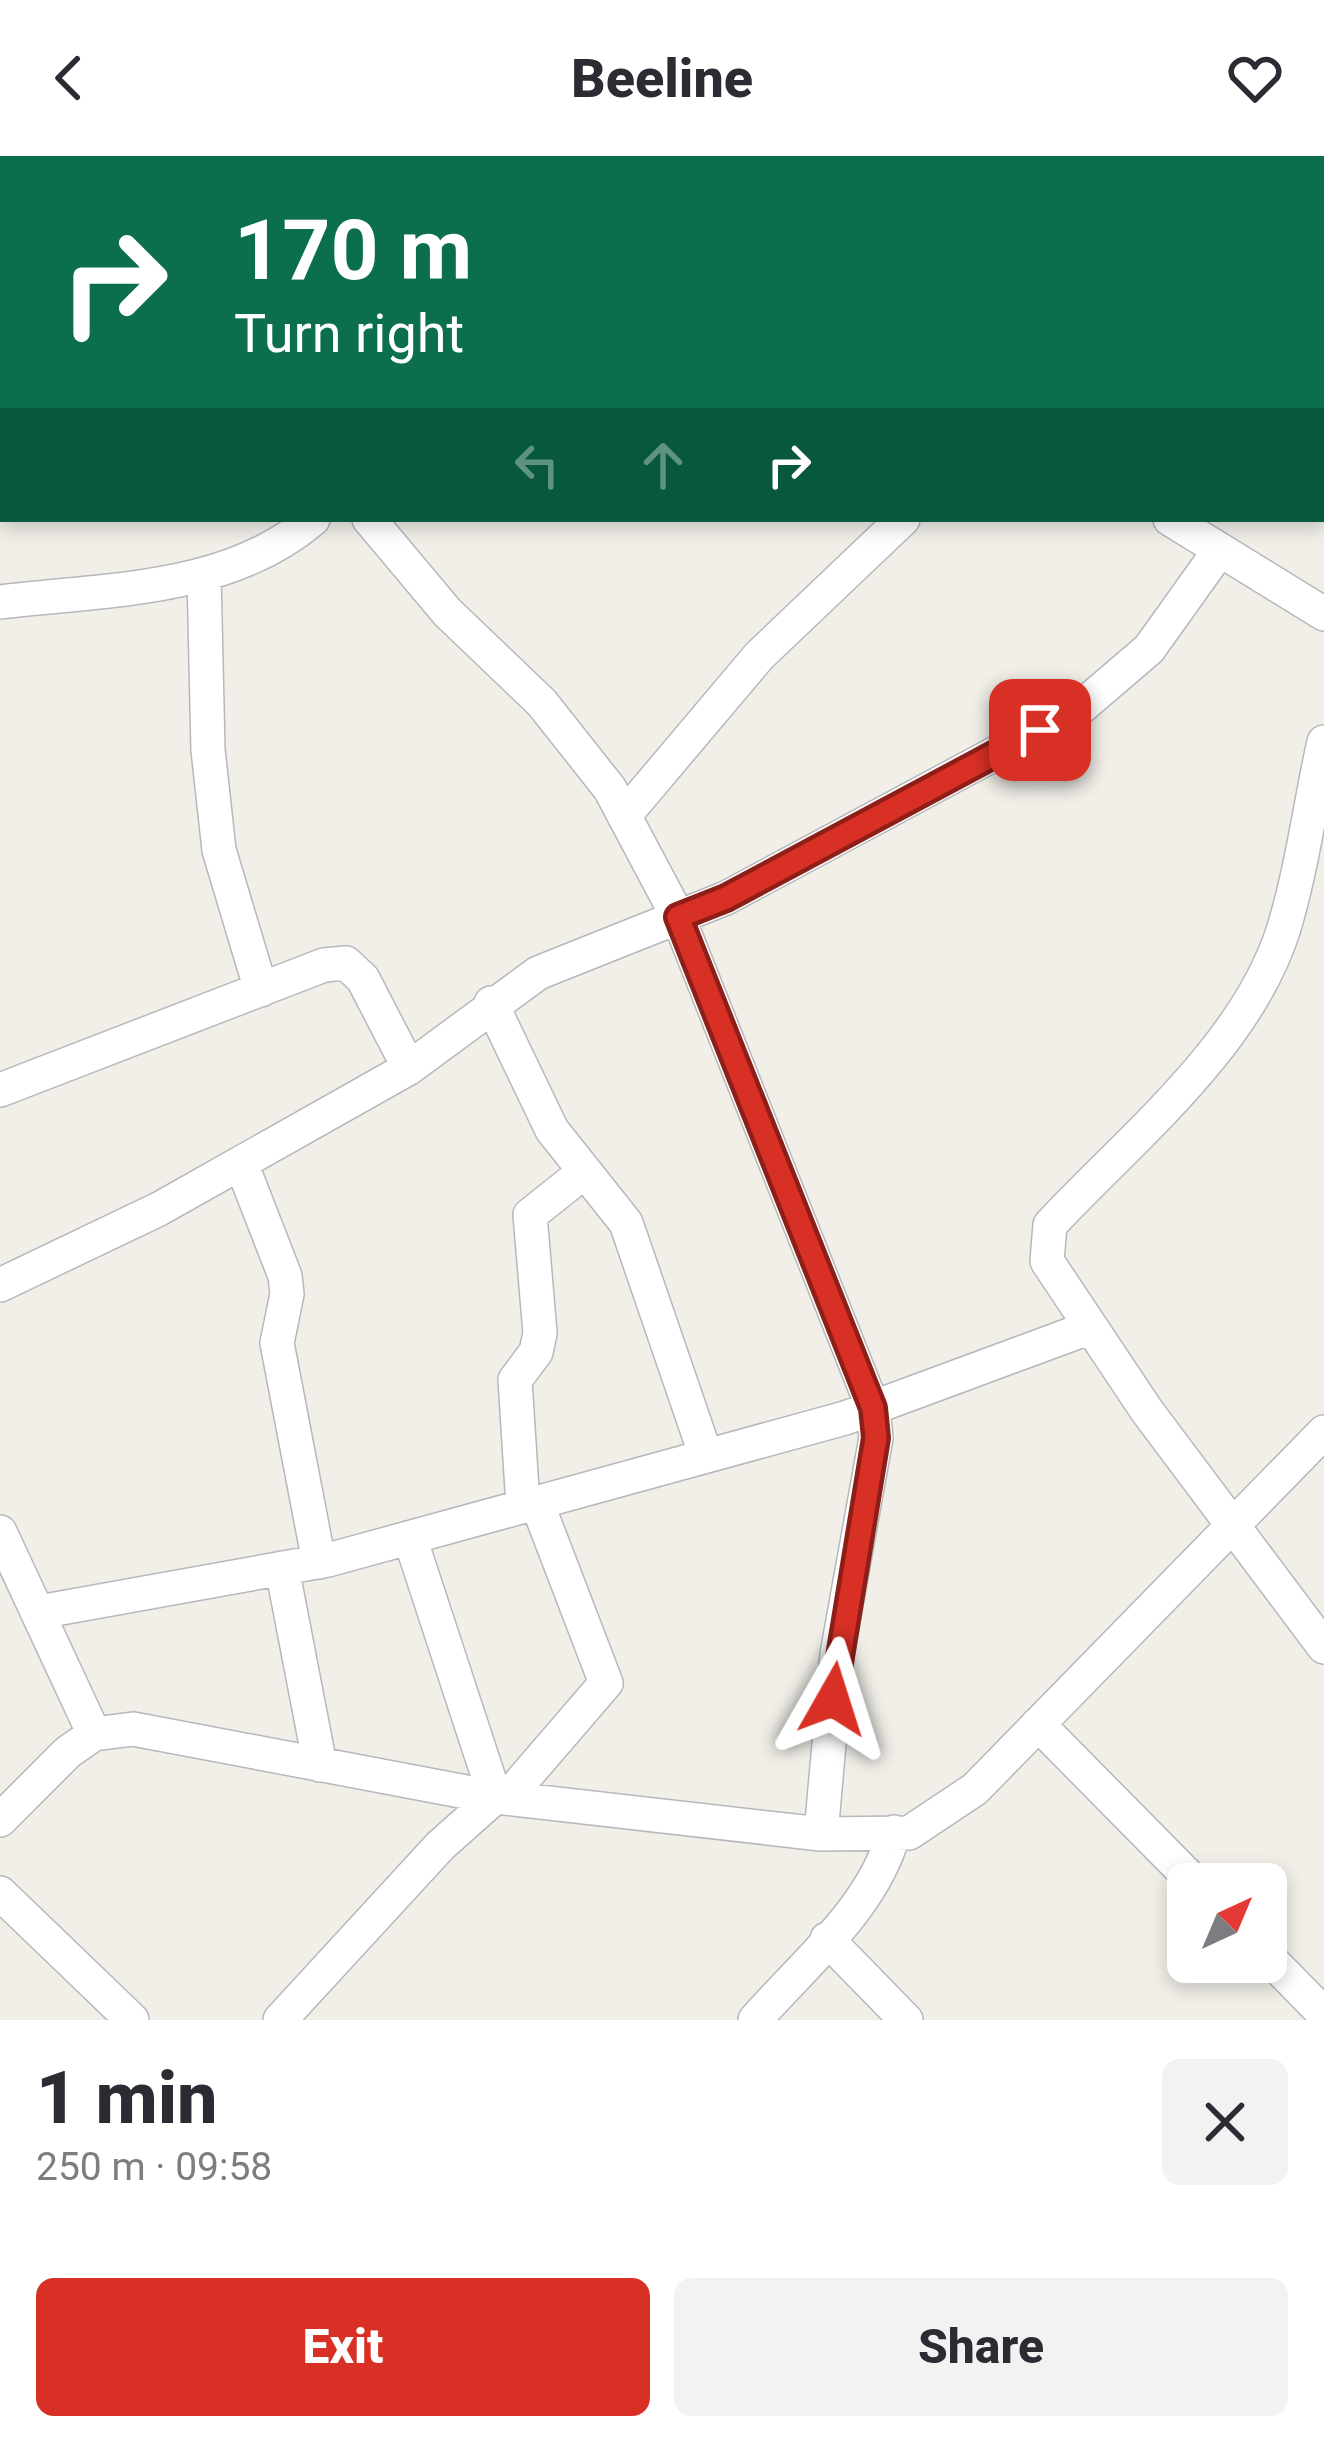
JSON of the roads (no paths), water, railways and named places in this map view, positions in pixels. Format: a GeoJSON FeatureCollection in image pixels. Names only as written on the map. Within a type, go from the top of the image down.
{"type":"FeatureCollection","features":[{"type":"Feature","properties":{"kind":"street"},"geometry":{"type":"LineString","coordinates":[[372,522],[447,612],[542,703],[610,789],[678,917],[873,1408],[876,1438],[837,1654],[821,1834]]}},
{"type":"Feature","properties":{"kind":"street"},"geometry":{"type":"LineString","coordinates":[[624,816],[759,656],[900,522]]}},
{"type":"Feature","properties":{"kind":"street"},"geometry":{"type":"LineString","coordinates":[[1175,522],[1324,614]]}},
{"type":"Feature","properties":{"kind":"street"},"geometry":{"type":"LineString","coordinates":[[0,602],[204,574],[251,560],[297,524]]}},
{"type":"Feature","properties":{"kind":"street"},"geometry":{"type":"LineString","coordinates":[[0,1285],[241,1163],[409,1068],[491,1003],[538,973],[726,898],[1080,708],[1149,649],[1219,551]]}},
{"type":"Feature","properties":{"kind":"street"},"geometry":{"type":"LineString","coordinates":[[204,574],[208,750],[219,850],[261,990]]}},
{"type":"Feature","properties":{"kind":"street"},"geometry":{"type":"LineString","coordinates":[[1324,742],[1282,933],[1248,1004],[1200,1066],[1049,1225],[1048,1261],[1147,1411],[1234,1521],[1324,1647]]}},
{"type":"Feature","properties":{"kind":"street"},"geometry":{"type":"LineString","coordinates":[[0,1090],[324,965],[346,964],[363,979],[409,1068]]}},
{"type":"Feature","properties":{"kind":"street"},"geometry":{"type":"LineString","coordinates":[[491,1003],[552,1130],[636,1245],[706,1456]]}},
{"type":"Feature","properties":{"kind":"street"},"geometry":{"type":"LineString","coordinates":[[241,1163],[285,1276],[287,1294],[277,1343],[319,1562]]}},
{"type":"Feature","properties":{"kind":"street"},"geometry":{"type":"LineString","coordinates":[[280,2020],[440,1846],[501,1797],[606,1683],[530,1505],[515,1380],[536,1352],[540,1333],[530,1215],[584,1172]]}},
{"type":"Feature","properties":{"kind":"street"},"geometry":{"type":"LineString","coordinates":[[39,1612],[319,1562],[410,1538],[873,1408],[1091,1327]]}},
{"type":"Feature","properties":{"kind":"street"},"geometry":{"type":"LineString","coordinates":[[0,1820],[68,1752],[94,1734],[133,1729],[501,1797],[821,1834],[909,1832],[975,1789],[1324,1432]]}},
{"type":"Feature","properties":{"kind":"street"},"geometry":{"type":"LineString","coordinates":[[0,1532],[94,1734]]}},
{"type":"Feature","properties":{"kind":"street"},"geometry":{"type":"LineString","coordinates":[[410,1538],[501,1797]]}},
{"type":"Feature","properties":{"kind":"street"},"geometry":{"type":"LineString","coordinates":[[282,1568],[320,1765]]}},
{"type":"Feature","properties":{"kind":"street"},"geometry":{"type":"LineString","coordinates":[[1038,1724],[1175,1863]]}},
{"type":"Feature","properties":{"kind":"street"},"geometry":{"type":"LineString","coordinates":[[755,2020],[885,1869],[894,1832]]}},
{"type":"Feature","properties":{"kind":"street"},"geometry":{"type":"LineString","coordinates":[[0,1893],[132,2020]]}},
{"type":"Feature","properties":{"kind":"street"},"geometry":{"type":"LineString","coordinates":[[827,1939],[906,2020]]}},
{"type":"Feature","properties":{"kind":"street"},"geometry":{"type":"LineString","coordinates":[[1287,1976],[1324,2014]]}}]}
